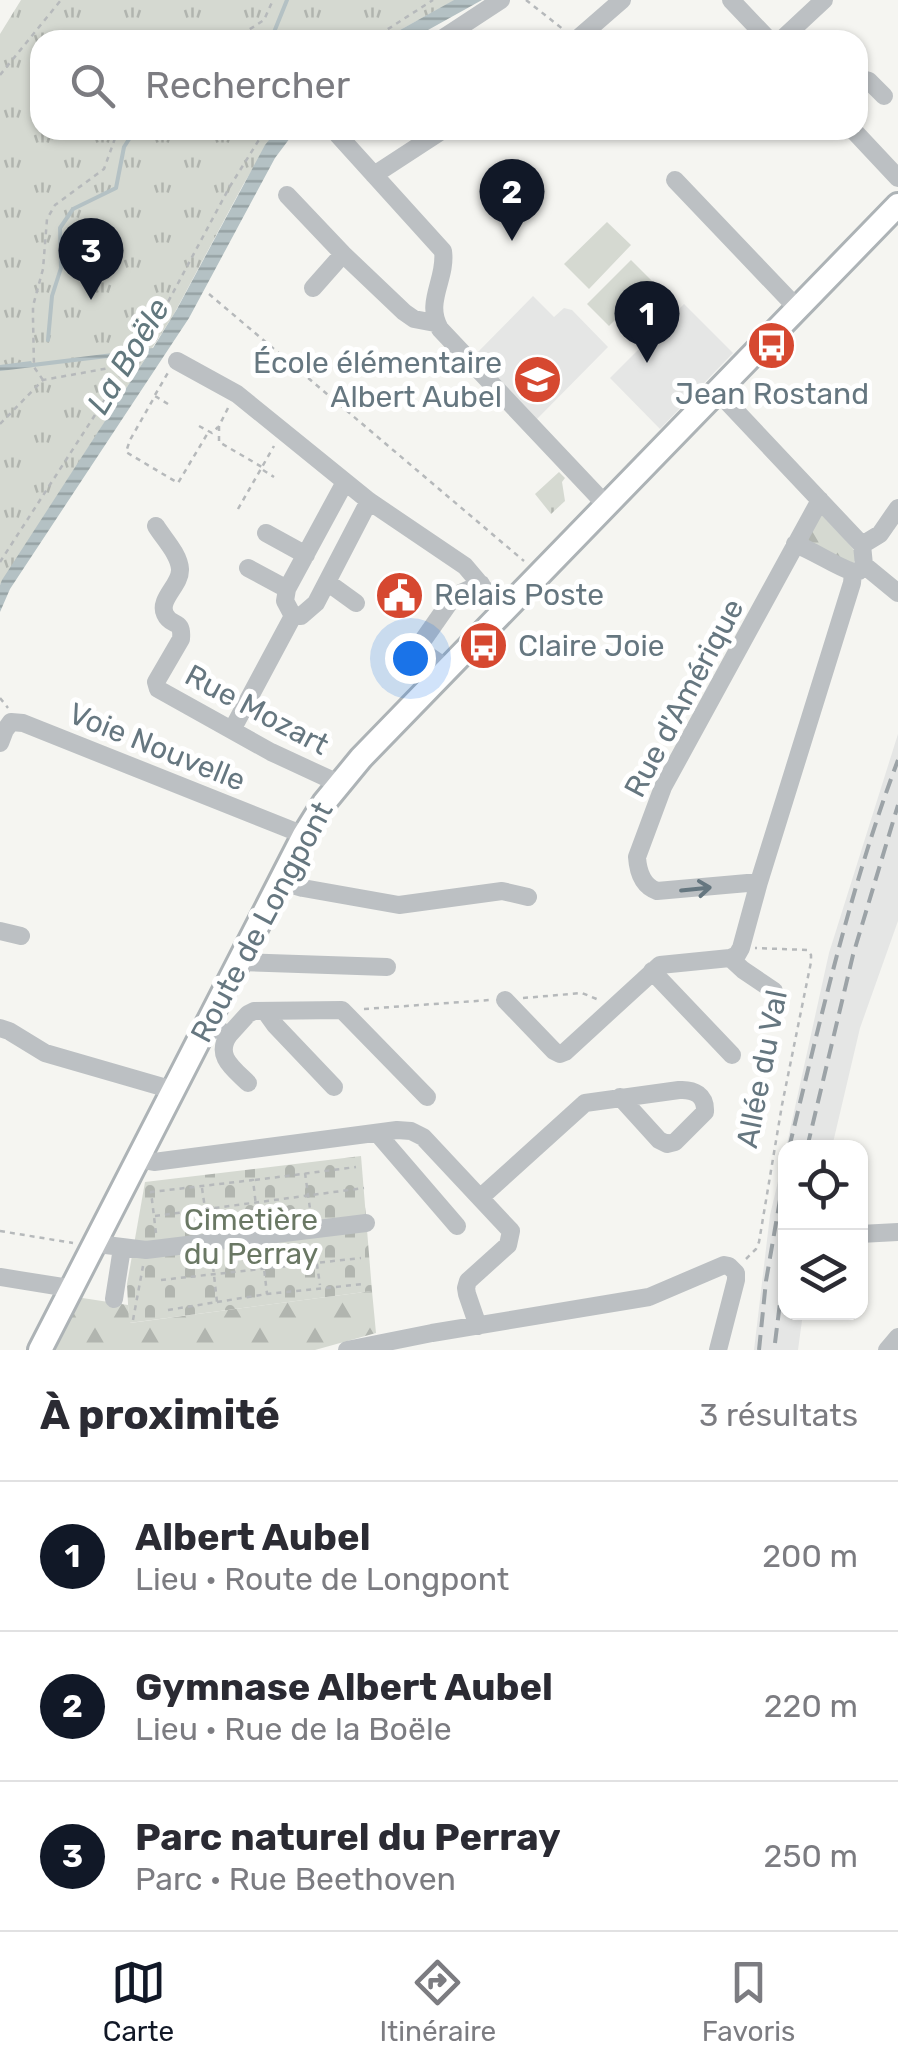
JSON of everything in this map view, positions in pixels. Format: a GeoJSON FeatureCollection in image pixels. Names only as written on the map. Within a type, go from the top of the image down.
{"type":"FeatureCollection","features":[{"type":"Feature","properties":{"kind":"main road","name":"Route de Longpont"},"geometry":{"type":"LineString","coordinates":[[40,1350],[90,1241],[138,1160],[279,881],[338,783],[898,205]]}},
{"type":"Feature","properties":{"kind":"street"},"geometry":{"type":"LineString","coordinates":[[455,30],[501,0]]}},
{"type":"Feature","properties":{"kind":"street"},"geometry":{"type":"LineString","coordinates":[[588,30],[622,0]]}},
{"type":"Feature","properties":{"kind":"street"},"geometry":{"type":"LineString","coordinates":[[732,0],[760,30]]}},
{"type":"Feature","properties":{"kind":"street"},"geometry":{"type":"LineString","coordinates":[[791,30],[824,0]]}},
{"type":"Feature","properties":{"kind":"street"},"geometry":{"type":"LineString","coordinates":[[868,81],[884,96]]}},
{"type":"Feature","properties":{"kind":"street"},"geometry":{"type":"LineString","coordinates":[[342,140],[443,251],[443,268],[434,301],[435,323]]}},
{"type":"Feature","properties":{"kind":"street"},"geometry":{"type":"LineString","coordinates":[[374,175],[428,140]]}},
{"type":"Feature","properties":{"kind":"street"},"geometry":{"type":"LineString","coordinates":[[864,140],[894,166]]}},
{"type":"Feature","properties":{"kind":"street"},"geometry":{"type":"LineString","coordinates":[[674,180],[797,308]]}},
{"type":"Feature","properties":{"kind":"street"},"geometry":{"type":"LineString","coordinates":[[286,195],[404,312],[414,319],[435,323],[607,506]]}},
{"type":"Feature","properties":{"kind":"street"},"geometry":{"type":"LineString","coordinates":[[313,288],[343,254]]}},
{"type":"Feature","properties":{"kind":"street"},"geometry":{"type":"LineString","coordinates":[[177,361],[237,394],[369,501],[466,566],[504,612]]}},
{"type":"Feature","properties":{"kind":"street"},"geometry":{"type":"LineString","coordinates":[[717,390],[862,544]]}},
{"type":"Feature","properties":{"kind":"street"},"geometry":{"type":"LineString","coordinates":[[293,616],[285,600],[287,590],[345,482]]}},
{"type":"Feature","properties":{"kind":"street","name":"Rue d'Amérique"},"geometry":{"type":"LineString","coordinates":[[759,882],[658,891],[644,881],[638,857],[663,787],[820,500]]}},
{"type":"Feature","properties":{"kind":"street"},"geometry":{"type":"LineString","coordinates":[[293,616],[301,616],[316,603],[369,501]]}},
{"type":"Feature","properties":{"kind":"street"},"geometry":{"type":"LineString","coordinates":[[862,544],[880,534],[898,508]]}},
{"type":"Feature","properties":{"kind":"street","name":"Rue Mozart"},"geometry":{"type":"LineString","coordinates":[[156,526],[180,567],[164,603],[164,612],[182,631],[156,682],[158,689],[271,752],[338,783]]}},
{"type":"Feature","properties":{"kind":"street"},"geometry":{"type":"LineString","coordinates":[[266,532],[306,555]]}},
{"type":"Feature","properties":{"kind":"street"},"geometry":{"type":"LineString","coordinates":[[796,544],[858,569],[898,592]]}},
{"type":"Feature","properties":{"kind":"street"},"geometry":{"type":"LineString","coordinates":[[736,954],[858,569],[862,544]]}},
{"type":"Feature","properties":{"kind":"street"},"geometry":{"type":"LineString","coordinates":[[248,568],[287,590]]}},
{"type":"Feature","properties":{"kind":"street"},"geometry":{"type":"LineString","coordinates":[[326,582],[356,603]]}},
{"type":"Feature","properties":{"kind":"street"},"geometry":{"type":"LineString","coordinates":[[448,669],[419,646],[454,596],[481,584]]}},
{"type":"Feature","properties":{"kind":"street"},"geometry":{"type":"LineString","coordinates":[[232,730],[293,616]]}},
{"type":"Feature","properties":{"kind":"street","name":"Voie Nouvelle"},"geometry":{"type":"LineString","coordinates":[[0,743],[12,722],[23,723],[304,835]]}},
{"type":"Feature","properties":{"kind":"street"},"geometry":{"type":"LineString","coordinates":[[279,881],[399,906],[502,891],[528,897]]}},
{"type":"Feature","properties":{"kind":"street"},"geometry":{"type":"LineString","coordinates":[[0,930],[21,936]]}},
{"type":"Feature","properties":{"kind":"street","name":"Allée du Val"},"geometry":{"type":"LineString","coordinates":[[505,1000],[560,1054],[660,965],[736,954],[743,970],[774,991]]}},
{"type":"Feature","properties":{"kind":"street"},"geometry":{"type":"LineString","coordinates":[[238,962],[387,967]]}},
{"type":"Feature","properties":{"kind":"street","name":"Allée du Val"},"geometry":{"type":"LineString","coordinates":[[652,972],[732,1055]]}},
{"type":"Feature","properties":{"kind":"street"},"geometry":{"type":"LineString","coordinates":[[248,1083],[222,1050],[229,1035],[248,1014],[342,1010],[427,1096]]}},
{"type":"Feature","properties":{"kind":"street"},"geometry":{"type":"LineString","coordinates":[[265,1011],[334,1087]]}},
{"type":"Feature","properties":{"kind":"street"},"geometry":{"type":"LineString","coordinates":[[207,1024],[229,1035]]}},
{"type":"Feature","properties":{"kind":"street"},"geometry":{"type":"LineString","coordinates":[[0,1028],[45,1053],[173,1090]]}},
{"type":"Feature","properties":{"kind":"street"},"geometry":{"type":"LineString","coordinates":[[482,1198],[585,1102],[620,1098]]}},
{"type":"Feature","properties":{"kind":"street"},"geometry":{"type":"LineString","coordinates":[[138,1160],[154,1162],[377,1132],[411,1131],[423,1136],[511,1231],[508,1245],[468,1281],[466,1288],[478,1326]]}},
{"type":"Feature","properties":{"kind":"street"},"geometry":{"type":"LineString","coordinates":[[377,1132],[457,1226]]}},
{"type":"Feature","properties":{"kind":"street"},"geometry":{"type":"LineString","coordinates":[[90,1241],[152,1249],[366,1224]]}},
{"type":"Feature","properties":{"kind":"street"},"geometry":{"type":"LineString","coordinates":[[868,1234],[898,1232]]}},
{"type":"Feature","properties":{"kind":"street"},"geometry":{"type":"LineString","coordinates":[[114,1299],[122,1248]]}},
{"type":"Feature","properties":{"kind":"street"},"geometry":{"type":"LineString","coordinates":[[347,1350],[649,1297],[724,1266],[732,1268],[736,1280],[718,1350]]}},
{"type":"Feature","properties":{"kind":"street"},"geometry":{"type":"LineString","coordinates":[[0,1277],[69,1288]]}},
{"type":"Feature","properties":{"kind":"street"},"geometry":{"type":"LineString","coordinates":[[887,1350],[898,1337]]}},
{"type":"Feature","properties":{"kind":"path"},"geometry":{"type":"LineString","coordinates":[[37,30],[62,0]]}},
{"type":"Feature","properties":{"kind":"path"},"geometry":{"type":"LineString","coordinates":[[248,30],[264,20],[273,0]]}},
{"type":"Feature","properties":{"kind":"path"},"geometry":{"type":"LineString","coordinates":[[386,30],[433,0]]}},
{"type":"Feature","properties":{"kind":"path"},"geometry":{"type":"LineString","coordinates":[[526,0],[564,30]]}},
{"type":"Feature","properties":{"kind":"path"},"geometry":{"type":"LineString","coordinates":[[0,75],[30,39]]}},
{"type":"Feature","properties":{"kind":"path"},"geometry":{"type":"LineString","coordinates":[[43,380],[34,365],[33,306],[43,269],[50,212],[64,197],[104,169],[114,140]]}},
{"type":"Feature","properties":{"kind":"path"},"geometry":{"type":"LineString","coordinates":[[0,562],[168,302],[259,140]]}},
{"type":"Feature","properties":{"kind":"path"},"geometry":{"type":"LineString","coordinates":[[208,294],[540,575]]}},
{"type":"Feature","properties":{"kind":"path"},"geometry":{"type":"LineString","coordinates":[[177,361],[126,452],[178,483],[209,431]]}},
{"type":"Feature","properties":{"kind":"path"},"geometry":{"type":"LineString","coordinates":[[0,424],[43,380],[127,365]]}},
{"type":"Feature","properties":{"kind":"path"},"geometry":{"type":"LineString","coordinates":[[456,387],[474,404],[493,386]]}},
{"type":"Feature","properties":{"kind":"path"},"geometry":{"type":"LineString","coordinates":[[199,426],[212,433],[237,394]]}},
{"type":"Feature","properties":{"kind":"path"},"geometry":{"type":"LineString","coordinates":[[155,396],[168,404]]}},
{"type":"Feature","properties":{"kind":"path"},"geometry":{"type":"LineString","coordinates":[[219,426],[219,442],[274,477]]}},
{"type":"Feature","properties":{"kind":"path"},"geometry":{"type":"LineString","coordinates":[[238,510],[284,433]]}},
{"type":"Feature","properties":{"kind":"path","name":"Allée du Val"},"geometry":{"type":"LineString","coordinates":[[732,1268],[749,1257],[759,1242],[811,955],[799,948],[736,954]]}},
{"type":"Feature","properties":{"kind":"path"},"geometry":{"type":"LineString","coordinates":[[342,1010],[582,993],[614,1006]]}},
{"type":"Feature","properties":{"kind":"path"},"geometry":{"type":"LineString","coordinates":[[133,1320],[152,1249],[151,1192],[356,1167]]}},
{"type":"Feature","properties":{"kind":"path"},"geometry":{"type":"LineString","coordinates":[[253,1180],[267,1294]]}},
{"type":"Feature","properties":{"kind":"path"},"geometry":{"type":"LineString","coordinates":[[202,1186],[217,1302]]}},
{"type":"Feature","properties":{"kind":"path"},"geometry":{"type":"LineString","coordinates":[[154,1216],[364,1188]]}},
{"type":"Feature","properties":{"kind":"path"},"geometry":{"type":"LineString","coordinates":[[0,1231],[90,1241]]}},
{"type":"Feature","properties":{"kind":"path"},"geometry":{"type":"LineString","coordinates":[[161,1280],[361,1258]]}},
{"type":"Feature","properties":{"kind":"path"},"geometry":{"type":"LineString","coordinates":[[168,1310],[364,1284]]}},
{"type":"Feature","properties":{"kind":"shaded area"},"geometry":{"type":"Polygon","coordinates":[[[454,0],[482,0],[428,30],[400,30],[454,0]]]}},
{"type":"Feature","properties":{"kind":"shaded area"},"geometry":{"type":"Polygon","coordinates":[[[269,140],[288,140],[275,158],[189,318],[10,589],[0,612],[2,580],[149,353],[0,371],[0,365],[153,348],[269,140]]]}},
{"type":"Feature","properties":{"kind":"shaded area","name":"École élémentaire Albert Aubel"},"geometry":{"type":"Polygon","coordinates":[[[533,296],[554,317],[564,308],[572,310],[608,347],[536,420],[474,356],[533,296]]]}},
{"type":"Feature","properties":{"kind":"shaded area"},"geometry":{"type":"Polygon","coordinates":[[[684,304],[733,353],[660,429],[610,378],[639,349],[626,335],[636,325],[650,338],[684,304]]]}},
{"type":"Feature","properties":{"kind":"shaded area"},"geometry":{"type":"Polygon","coordinates":[[[898,734],[898,921],[860,1028],[834,1140],[788,1140],[829,953],[898,734]]]}},
{"type":"Feature","properties":{"kind":"shaded area"},"geometry":{"type":"Polygon","coordinates":[[[778,1182],[778,1320],[802,1320],[798,1350],[754,1350],[770,1215],[778,1182]]]}},
{"type":"Feature","properties":{"kind":"green space"},"geometry":{"type":"Polygon","coordinates":[[[21,0],[455,0],[400,30],[30,30],[30,140],[270,140],[174,314],[0,585],[0,34],[21,0]]]}},
{"type":"Feature","properties":{"kind":"green space"},"geometry":{"type":"Polygon","coordinates":[[[607,222],[631,245],[589,289],[564,264],[607,222]]]}},
{"type":"Feature","properties":{"kind":"green space"},"geometry":{"type":"Polygon","coordinates":[[[631,260],[653,282],[609,326],[587,304],[631,260]]]}},
{"type":"Feature","properties":{"kind":"green space"},"geometry":{"type":"Polygon","coordinates":[[[559,472],[565,478],[565,501],[551,514],[535,494],[559,472]]]}},
{"type":"Feature","properties":{"kind":"green space"},"geometry":{"type":"Polygon","coordinates":[[[822,515],[854,550],[857,558],[853,564],[809,542],[807,536],[822,515]]]}},
{"type":"Feature","properties":{"kind":"green space","name":"Cimetière du Perray"},"geometry":{"type":"Polygon","coordinates":[[[361,1156],[372,1291],[129,1323],[127,1284],[145,1182],[361,1156]]]}},
{"type":"Feature","properties":{"kind":"green space"},"geometry":{"type":"Polygon","coordinates":[[[372,1291],[376,1333],[315,1350],[52,1350],[76,1297],[128,1305],[130,1323],[372,1291]]]}},
{"type":"Feature","properties":{"kind":"waterway"},"geometry":{"type":"LineString","coordinates":[[275,30],[287,0]]}},
{"type":"Feature","properties":{"kind":"waterway"},"geometry":{"type":"LineString","coordinates":[[48,340],[52,296],[61,268],[60,228],[73,209],[116,188],[129,140]]}},
{"type":"Feature","properties":{"kind":"railway"},"geometry":{"type":"LineString","coordinates":[[791,1140],[851,903],[898,760]]}},
{"type":"Feature","properties":{"kind":"railway"},"geometry":{"type":"LineString","coordinates":[[809,1140],[853,955],[898,805]]}},
{"type":"Feature","properties":{"kind":"railway"},"geometry":{"type":"LineString","coordinates":[[759,1350],[778,1211]]}},
{"type":"Feature","properties":{"kind":"railway"},"geometry":{"type":"LineString","coordinates":[[775,1343],[778,1319]]}},
{"type":"Feature","properties":{"kind":"place","name":"Gymnase Albert Aubel"},"geometry":{"type":"Point","coordinates":[512,241]}},
{"type":"Feature","properties":{"kind":"place","name":"Parc naturel du Perray"},"geometry":{"type":"Point","coordinates":[91,300]}},
{"type":"Feature","properties":{"kind":"place","name":"Jean Rostand"},"geometry":{"type":"Point","coordinates":[772,345]}},
{"type":"Feature","properties":{"kind":"place","name":"Albert Aubel"},"geometry":{"type":"Point","coordinates":[647,363]}},
{"type":"Feature","properties":{"kind":"place","name":"École élémentaire Albert Aubel"},"geometry":{"type":"Point","coordinates":[537,380]}},
{"type":"Feature","properties":{"kind":"place","name":"Relais Poste"},"geometry":{"type":"Point","coordinates":[399,595]}},
{"type":"Feature","properties":{"kind":"place","name":"Claire Joie"},"geometry":{"type":"Point","coordinates":[483,646]}},
{"type":"Feature","properties":{"kind":"water label","name":"La Boële"},"geometry":{"type":"Point","coordinates":[128,356]}}]}
